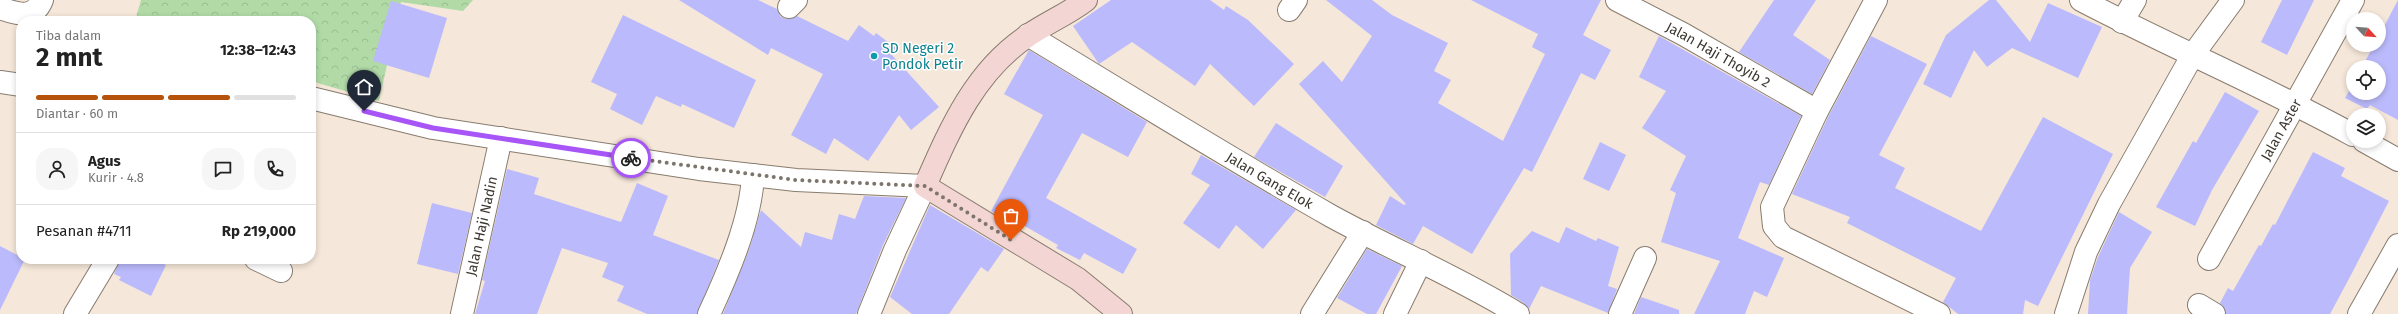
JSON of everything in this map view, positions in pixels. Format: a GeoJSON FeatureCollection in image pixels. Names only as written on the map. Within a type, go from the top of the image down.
{"type":"FeatureCollection","features":[{"type":"Feature","properties":{"kind":"main road"},"geometry":{"type":"LineString","coordinates":[[1086,0],[1070,12],[1028,35],[990,67],[965,103],[949,132],[925,186],[1078,279],[1121,314]]}},
{"type":"Feature","properties":{"kind":"street"},"geometry":{"type":"LineString","coordinates":[[0,8],[16,14],[28,14],[39,8],[42,0]]}},
{"type":"Feature","properties":{"kind":"street","name":"Jalan Haji Thoyib 2"},"geometry":{"type":"LineString","coordinates":[[1617,0],[1683,34],[1817,111]]}},
{"type":"Feature","properties":{"kind":"street"},"geometry":{"type":"LineString","coordinates":[[1876,0],[1817,111],[1772,207],[1774,226],[1783,237],[1939,314]]}},
{"type":"Feature","properties":{"kind":"street"},"geometry":{"type":"LineString","coordinates":[[2081,0],[2122,22],[2295,104],[2346,131]]}},
{"type":"Feature","properties":{"kind":"street"},"geometry":{"type":"LineString","coordinates":[[2122,22],[2135,0]]}},
{"type":"Feature","properties":{"kind":"street"},"geometry":{"type":"LineString","coordinates":[[2066,314],[2086,252],[2108,204],[2192,56],[2233,0]]}},
{"type":"Feature","properties":{"kind":"street","name":"Jalan Aster"},"geometry":{"type":"LineString","coordinates":[[2209,259],[2353,0]]}},
{"type":"Feature","properties":{"kind":"street","name":"Jalan Gang Elok"},"geometry":{"type":"LineString","coordinates":[[1028,35],[1176,126],[1363,232],[1478,290],[1518,314]]}},
{"type":"Feature","properties":{"kind":"street"},"geometry":{"type":"LineString","coordinates":[[0,82],[16,84]]}},
{"type":"Feature","properties":{"kind":"street"},"geometry":{"type":"LineString","coordinates":[[316,99],[433,128],[753,175],[796,180],[925,186],[895,250],[869,314]]}},
{"type":"Feature","properties":{"kind":"street","name":"Jalan Haji Nadin"},"geometry":{"type":"LineString","coordinates":[[462,314],[501,138]]}},
{"type":"Feature","properties":{"kind":"street"},"geometry":{"type":"LineString","coordinates":[[2377,148],[2398,160]]}},
{"type":"Feature","properties":{"kind":"street"},"geometry":{"type":"LineString","coordinates":[[709,314],[724,283],[748,214],[752,195],[753,175]]}},
{"type":"Feature","properties":{"kind":"street"},"geometry":{"type":"LineString","coordinates":[[1312,314],[1363,232]]}},
{"type":"Feature","properties":{"kind":"street"},"geometry":{"type":"LineString","coordinates":[[2359,314],[2398,246]]}},
{"type":"Feature","properties":{"kind":"street"},"geometry":{"type":"LineString","coordinates":[[1620,314],[1645,258]]}},
{"type":"Feature","properties":{"kind":"street"},"geometry":{"type":"LineString","coordinates":[[1396,314],[1421,261]]}},
{"type":"Feature","properties":{"kind":"street"},"geometry":{"type":"LineString","coordinates":[[75,314],[105,264]]}},
{"type":"Feature","properties":{"kind":"street"},"geometry":{"type":"LineString","coordinates":[[266,264],[281,271]]}},
{"type":"Feature","properties":{"kind":"green space"},"geometry":{"type":"Polygon","coordinates":[[[141,0],[473,0],[463,11],[401,2],[379,101],[316,82],[316,16],[136,16],[141,0]]]}},
{"type":"Feature","properties":{"kind":"building"},"geometry":{"type":"Polygon","coordinates":[[[679,0],[758,0],[777,9],[780,16],[785,19],[797,16],[848,41],[859,25],[874,36],[876,33],[896,48],[891,54],[939,107],[911,130],[899,115],[868,161],[834,138],[826,154],[791,135],[823,74],[771,48],[768,55],[679,0]]]}},
{"type":"Feature","properties":{"kind":"building"},"geometry":{"type":"Polygon","coordinates":[[[1111,0],[1210,0],[1224,10],[1226,6],[1248,20],[1294,64],[1254,106],[1210,64],[1195,86],[1132,42],[1099,64],[1073,26],[1111,0]]]}},
{"type":"Feature","properties":{"kind":"building"},"geometry":{"type":"Polygon","coordinates":[[[1326,0],[1372,0],[1392,15],[1448,43],[1434,71],[1451,80],[1438,103],[1503,141],[1545,54],[1532,47],[1538,34],[1471,0],[1601,0],[1583,35],[1611,50],[1595,80],[1581,73],[1532,172],[1524,168],[1472,254],[1423,226],[1413,244],[1376,225],[1390,196],[1404,205],[1406,204],[1299,84],[1323,61],[1342,82],[1372,36],[1326,0]]]}},
{"type":"Feature","properties":{"kind":"building"},"geometry":{"type":"Polygon","coordinates":[[[1774,0],[1816,0],[1793,35],[1830,60],[1812,94],[1739,52],[1774,0]]]}},
{"type":"Feature","properties":{"kind":"building"},"geometry":{"type":"Polygon","coordinates":[[[1989,0],[1996,0],[2030,42],[2048,3],[2102,27],[2078,78],[2012,48],[1987,67],[1974,50],[1951,98],[1923,84],[1946,35],[1989,0]]]}},
{"type":"Feature","properties":{"kind":"building"},"geometry":{"type":"Polygon","coordinates":[[[2282,0],[2314,0],[2287,55],[2261,42],[2282,0]]]}},
{"type":"Feature","properties":{"kind":"building"},"geometry":{"type":"Polygon","coordinates":[[[2398,0],[2398,120],[2386,114],[2386,108],[2376,108],[2370,105],[2368,108],[2365,108],[2349,100],[2386,100],[2386,60],[2366,60],[2370,52],[2386,52],[2386,23],[2398,0]]]}},
{"type":"Feature","properties":{"kind":"building"},"geometry":{"type":"Polygon","coordinates":[[[391,1],[447,18],[429,78],[373,61],[391,1]]]}},
{"type":"Feature","properties":{"kind":"building"},"geometry":{"type":"Polygon","coordinates":[[[623,15],[756,80],[734,128],[682,104],[681,107],[656,96],[642,125],[610,109],[617,94],[591,82],[623,15]]]}},
{"type":"Feature","properties":{"kind":"building"},"geometry":{"type":"Polygon","coordinates":[[[1659,36],[1801,116],[1769,185],[1760,182],[1738,238],[1784,258],[1767,297],[1754,291],[1745,314],[1694,314],[1720,261],[1661,242],[1676,193],[1670,190],[1686,156],[1642,128],[1666,91],[1639,77],[1659,36]]]}},
{"type":"Feature","properties":{"kind":"building"},"geometry":{"type":"Polygon","coordinates":[[[1871,36],[1927,64],[1879,155],[1905,168],[1895,188],[1981,231],[2043,117],[2113,154],[2038,306],[2025,300],[2023,314],[1958,314],[1943,302],[1956,278],[1847,223],[1850,217],[1792,194],[1828,117],[1871,36]]]}},
{"type":"Feature","properties":{"kind":"building"},"geometry":{"type":"Polygon","coordinates":[[[1029,50],[1147,122],[1128,157],[1082,133],[1046,198],[1137,249],[1123,274],[1084,253],[1080,260],[1056,248],[1058,245],[1021,224],[1018,228],[991,211],[1043,115],[1004,94],[1029,50]]]}},
{"type":"Feature","properties":{"kind":"building"},"geometry":{"type":"Polygon","coordinates":[[[2225,92],[2259,111],[2212,190],[2195,226],[2156,207],[2193,141],[2196,143],[2225,92]]]}},
{"type":"Feature","properties":{"kind":"building"},"geometry":{"type":"Polygon","coordinates":[[[1276,123],[1343,166],[1325,197],[1254,157],[1276,123]]]}},
{"type":"Feature","properties":{"kind":"building"},"geometry":{"type":"Polygon","coordinates":[[[1600,142],[1626,155],[1609,191],[1583,179],[1600,142]]]}},
{"type":"Feature","properties":{"kind":"building"},"geometry":{"type":"Polygon","coordinates":[[[2313,152],[2345,168],[2341,176],[2389,201],[2351,275],[2330,314],[2226,314],[2220,303],[2228,288],[2233,291],[2259,245],[2261,246],[2273,224],[2275,225],[2313,152]]]}},
{"type":"Feature","properties":{"kind":"building"},"geometry":{"type":"Polygon","coordinates":[[[1201,155],[1296,210],[1263,249],[1236,225],[1219,249],[1183,223],[1210,185],[1191,174],[1201,155]]]}},
{"type":"Feature","properties":{"kind":"building"},"geometry":{"type":"Polygon","coordinates":[[[507,169],[539,178],[534,194],[621,222],[637,183],[668,196],[653,235],[719,260],[697,314],[647,314],[617,301],[624,286],[602,277],[608,263],[562,248],[537,314],[475,314],[485,281],[482,280],[507,169]]]}},
{"type":"Feature","properties":{"kind":"building"},"geometry":{"type":"Polygon","coordinates":[[[864,196],[906,198],[883,245],[856,314],[723,314],[749,250],[761,210],[801,247],[805,232],[832,240],[839,214],[855,219],[864,196]]]}},
{"type":"Feature","properties":{"kind":"building"},"geometry":{"type":"Polygon","coordinates":[[[432,203],[472,213],[458,274],[417,264],[432,203]]]}},
{"type":"Feature","properties":{"kind":"building"},"geometry":{"type":"Polygon","coordinates":[[[930,205],[1004,249],[988,272],[981,267],[949,314],[912,314],[890,297],[930,205]]]}},
{"type":"Feature","properties":{"kind":"building"},"geometry":{"type":"Polygon","coordinates":[[[2119,212],[2152,232],[2130,268],[2127,314],[2088,314],[2090,280],[2098,257],[2119,212]]]}},
{"type":"Feature","properties":{"kind":"building"},"geometry":{"type":"Polygon","coordinates":[[[1566,227],[1596,241],[1598,238],[1619,247],[1608,286],[1617,289],[1608,313],[1541,286],[1529,309],[1524,303],[1511,295],[1510,254],[1532,231],[1559,243],[1566,227]]]}},
{"type":"Feature","properties":{"kind":"building"},"geometry":{"type":"Polygon","coordinates":[[[0,246],[16,254],[16,264],[23,264],[0,310],[0,246]]]}},
{"type":"Feature","properties":{"kind":"building"},"geometry":{"type":"Polygon","coordinates":[[[1367,249],[1402,266],[1376,314],[1367,314],[1337,298],[1367,249]]]}},
{"type":"Feature","properties":{"kind":"building"},"geometry":{"type":"Polygon","coordinates":[[[118,264],[166,265],[151,296],[119,280],[121,277],[114,274],[118,264]]]}},
{"type":"Feature","properties":{"kind":"building"},"geometry":{"type":"Polygon","coordinates":[[[1641,297],[1679,310],[1679,314],[1634,314],[1641,297]]]}},
{"type":"Feature","properties":{"kind":"way so far"},"geometry":{"type":"LineString","coordinates":[[631,158],[699,169],[796,180],[925,186],[1011,240]]}},
{"type":"Feature","properties":{"kind":"place","name":"SD Negeri 2 Pondok Petir"},"geometry":{"type":"Point","coordinates":[874,56]}},
{"type":"Feature","properties":{"kind":"route"},"geometry":{"type":"LineString","coordinates":[[364,111],[433,128],[631,158]]}}]}
